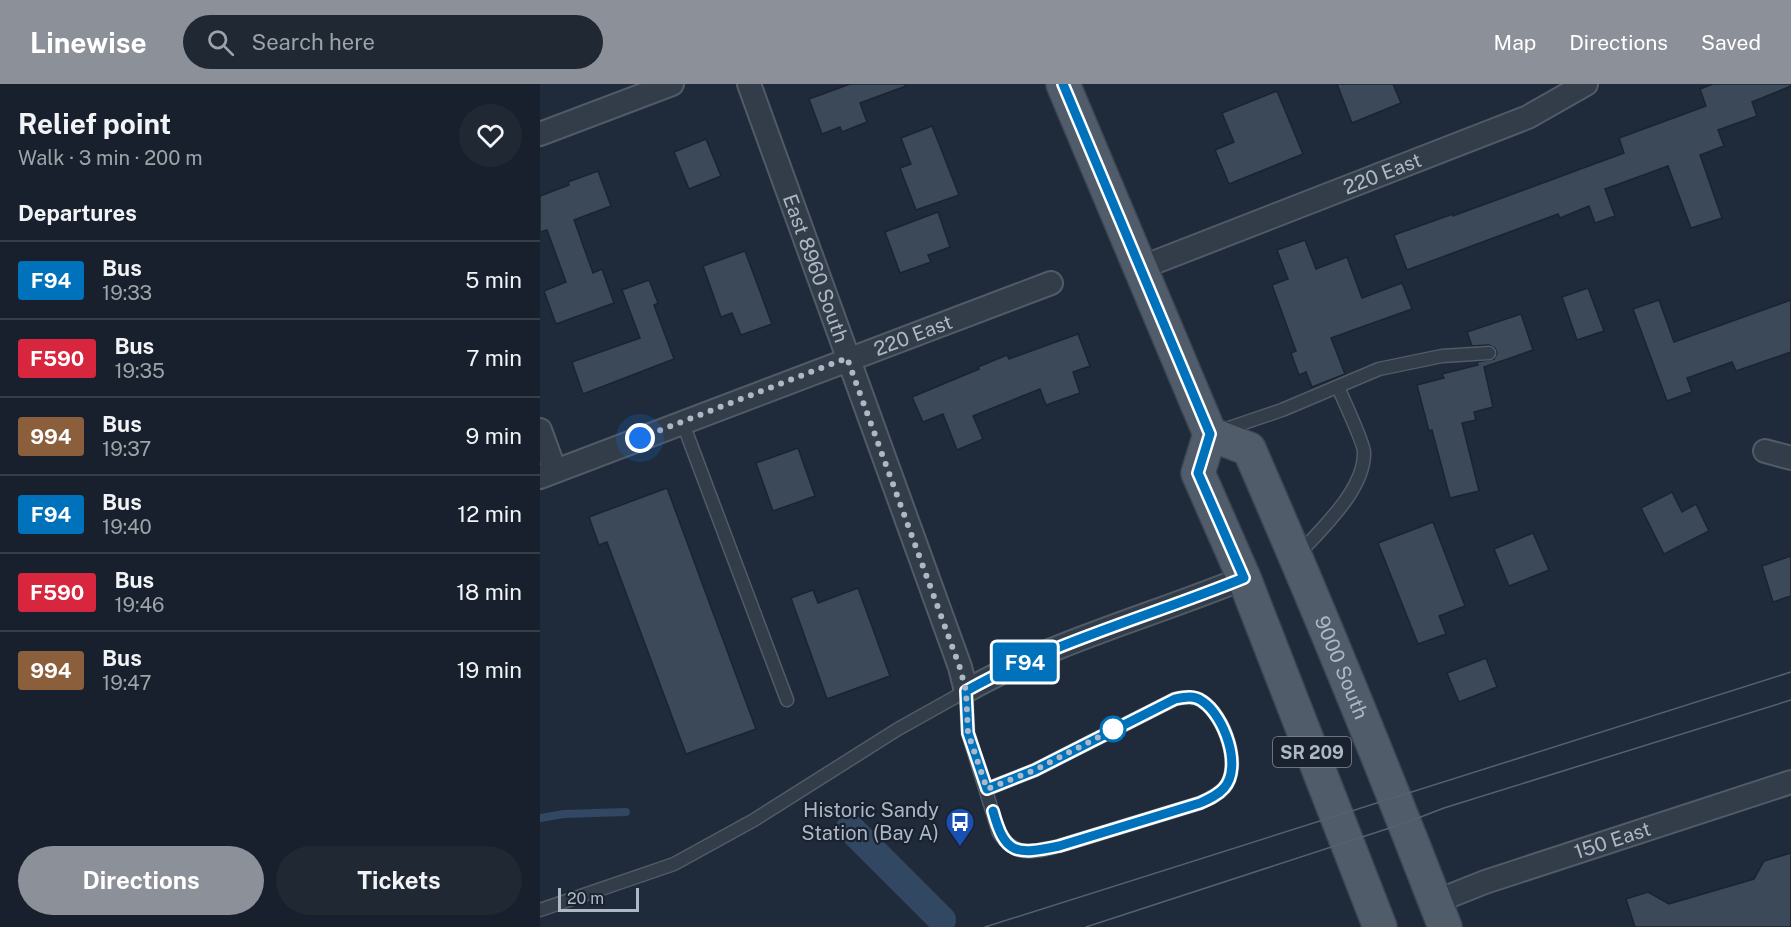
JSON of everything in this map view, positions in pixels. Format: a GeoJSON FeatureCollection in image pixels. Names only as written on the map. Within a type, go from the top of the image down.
{"type":"FeatureCollection","features":[{"type":"Feature","properties":{"kind":"main road"},"geometry":{"type":"LineString","coordinates":[[1063,84],[1210,434]]}},
{"type":"Feature","properties":{"kind":"main road","name":"9000 South"},"geometry":{"type":"LineString","coordinates":[[1210,434],[1250,448],[1402,815],[1436,919]]}},
{"type":"Feature","properties":{"kind":"main road","name":"SR 209"},"geometry":{"type":"LineString","coordinates":[[1210,434],[1198,473],[1244,578],[1380,927]]}},
{"type":"Feature","properties":{"kind":"street"},"geometry":{"type":"LineString","coordinates":[[540,134],[672,84]]}},
{"type":"Feature","properties":{"kind":"street","name":"East 8960 South"},"geometry":{"type":"LineString","coordinates":[[749,84],[960,668],[966,691]]}},
{"type":"Feature","properties":{"kind":"street","name":"220 East"},"geometry":{"type":"LineString","coordinates":[[1140,268],[1528,117],[1586,84]]}},
{"type":"Feature","properties":{"kind":"street","name":"220 East"},"geometry":{"type":"LineString","coordinates":[[548,474],[847,358],[1051,283]]}},
{"type":"Feature","properties":{"kind":"street"},"geometry":{"type":"LineString","coordinates":[[540,430],[548,474]]}},
{"type":"Feature","properties":{"kind":"street"},"geometry":{"type":"LineString","coordinates":[[1765,452],[1791,458]]}},
{"type":"Feature","properties":{"kind":"street"},"geometry":{"type":"LineString","coordinates":[[966,691],[999,673],[1071,642],[1244,578]]}},
{"type":"Feature","properties":{"kind":"street","name":"150 East"},"geometry":{"type":"LineString","coordinates":[[1436,919],[1485,882],[1790,786]]}},
{"type":"Feature","properties":{"kind":"lane"},"geometry":{"type":"LineString","coordinates":[[1210,434],[1282,410],[1379,369],[1442,356],[1489,353]]}},
{"type":"Feature","properties":{"kind":"lane"},"geometry":{"type":"LineString","coordinates":[[1297,557],[1345,502],[1358,481],[1365,451],[1338,387]]}},
{"type":"Feature","properties":{"kind":"lane"},"geometry":{"type":"LineString","coordinates":[[682,421],[787,700]]}},
{"type":"Feature","properties":{"kind":"lane"},"geometry":{"type":"LineString","coordinates":[[540,910],[674,864],[754,820],[898,729],[966,691],[968,733],[999,833],[1007,845],[1019,851],[1038,850],[1200,803],[1213,797],[1224,788],[1233,767],[1232,753],[1222,724],[1212,709],[1201,700],[1190,697],[1175,699],[1035,770],[987,789]]}},
{"type":"Feature","properties":{"kind":"building"},"geometry":{"type":"Polygon","coordinates":[[[850,84],[905,84],[906,86],[860,103],[867,122],[842,132],[840,127],[822,134],[809,99],[850,84]]]}},
{"type":"Feature","properties":{"kind":"building"},"geometry":{"type":"Polygon","coordinates":[[[1337,84],[1393,84],[1401,103],[1352,123],[1337,84]]]}},
{"type":"Feature","properties":{"kind":"building"},"geometry":{"type":"Polygon","coordinates":[[[1713,84],[1791,84],[1791,86],[1752,102],[1757,116],[1718,130],[1724,146],[1700,155],[1722,218],[1691,228],[1668,166],[1605,189],[1615,216],[1595,223],[1589,206],[1560,218],[1558,214],[1407,270],[1394,235],[1453,214],[1453,216],[1624,153],[1619,138],[1706,106],[1700,89],[1713,84]]]}},
{"type":"Feature","properties":{"kind":"building"},"geometry":{"type":"Polygon","coordinates":[[[1277,91],[1303,154],[1229,184],[1215,150],[1234,142],[1222,113],[1277,91]]]}},
{"type":"Feature","properties":{"kind":"building"},"geometry":{"type":"Polygon","coordinates":[[[932,126],[959,195],[916,210],[900,168],[911,164],[901,138],[932,126]]]}},
{"type":"Feature","properties":{"kind":"building"},"geometry":{"type":"Polygon","coordinates":[[[706,139],[721,176],[689,189],[674,152],[706,139]]]}},
{"type":"Feature","properties":{"kind":"building"},"geometry":{"type":"Polygon","coordinates":[[[598,171],[611,206],[574,220],[593,273],[602,269],[614,303],[556,324],[544,291],[566,282],[547,230],[540,232],[540,196],[598,171]]]}},
{"type":"Feature","properties":{"kind":"building"},"geometry":{"type":"Polygon","coordinates":[[[938,212],[950,247],[928,255],[931,262],[900,273],[885,232],[938,212]]]}},
{"type":"Feature","properties":{"kind":"building"},"geometry":{"type":"Polygon","coordinates":[[[1305,240],[1316,269],[1347,257],[1362,298],[1402,283],[1412,309],[1331,338],[1345,374],[1312,387],[1306,372],[1299,375],[1291,353],[1296,351],[1272,285],[1288,279],[1277,250],[1305,240]]]}},
{"type":"Feature","properties":{"kind":"building"},"geometry":{"type":"Polygon","coordinates":[[[745,251],[772,324],[741,335],[732,313],[721,317],[703,266],[745,251]]]}},
{"type":"Feature","properties":{"kind":"building"},"geometry":{"type":"Polygon","coordinates":[[[649,280],[658,303],[654,305],[674,359],[583,394],[572,362],[640,338],[622,290],[649,280]]]}},
{"type":"Feature","properties":{"kind":"building"},"geometry":{"type":"Polygon","coordinates":[[[1588,288],[1604,331],[1577,340],[1562,297],[1588,288]]]}},
{"type":"Feature","properties":{"kind":"building"},"geometry":{"type":"Polygon","coordinates":[[[1659,300],[1674,342],[1791,300],[1791,352],[1736,371],[1732,362],[1687,378],[1692,392],[1667,401],[1633,309],[1659,300]]]}},
{"type":"Feature","properties":{"kind":"building"},"geometry":{"type":"Polygon","coordinates":[[[1521,314],[1533,350],[1484,367],[1493,407],[1474,412],[1476,420],[1462,423],[1479,491],[1450,498],[1417,385],[1444,378],[1442,374],[1478,365],[1477,362],[1494,359],[1497,353],[1495,348],[1489,345],[1472,346],[1467,332],[1521,314]]]}},
{"type":"Feature","properties":{"kind":"building"},"geometry":{"type":"Polygon","coordinates":[[[1078,334],[1090,366],[1073,372],[1080,393],[1046,405],[1040,389],[973,416],[983,439],[957,450],[943,414],[923,422],[912,397],[1007,355],[1009,359],[1078,334]]]}},
{"type":"Feature","properties":{"kind":"building"},"geometry":{"type":"Polygon","coordinates":[[[798,448],[815,496],[773,511],[756,463],[798,448]]]}},
{"type":"Feature","properties":{"kind":"building"},"geometry":{"type":"Polygon","coordinates":[[[667,488],[756,729],[686,754],[607,542],[599,545],[589,517],[667,488]]]}},
{"type":"Feature","properties":{"kind":"building"},"geometry":{"type":"Polygon","coordinates":[[[1672,492],[1682,512],[1696,504],[1709,531],[1664,554],[1641,508],[1672,492]]]}},
{"type":"Feature","properties":{"kind":"building"},"geometry":{"type":"Polygon","coordinates":[[[1433,522],[1465,606],[1439,616],[1446,634],[1418,644],[1378,543],[1433,522]]]}},
{"type":"Feature","properties":{"kind":"building"},"geometry":{"type":"Polygon","coordinates":[[[1533,533],[1549,570],[1509,586],[1494,549],[1533,533]]]}},
{"type":"Feature","properties":{"kind":"building"},"geometry":{"type":"Polygon","coordinates":[[[1791,556],[1791,596],[1773,602],[1762,566],[1791,556]]]}},
{"type":"Feature","properties":{"kind":"building"},"geometry":{"type":"Polygon","coordinates":[[[858,588],[890,676],[827,699],[791,598],[813,590],[818,603],[858,588]]]}},
{"type":"Feature","properties":{"kind":"building"},"geometry":{"type":"Polygon","coordinates":[[[1486,658],[1497,687],[1459,702],[1447,673],[1486,658]]]}},
{"type":"Feature","properties":{"kind":"building"},"geometry":{"type":"Polygon","coordinates":[[[1791,853],[1791,927],[1635,927],[1626,899],[1648,892],[1669,904],[1754,879],[1764,861],[1791,853]]]}},
{"type":"Feature","properties":{"kind":"waterway"},"geometry":{"type":"LineString","coordinates":[[540,818],[564,814],[626,812]]}},
{"type":"Feature","properties":{"kind":"waterway"},"geometry":{"type":"LineString","coordinates":[[850,828],[942,920]]}},
{"type":"Feature","properties":{"kind":"tram line"},"geometry":{"type":"LineString","coordinates":[[985,927],[1791,672]]}},
{"type":"Feature","properties":{"kind":"tram line"},"geometry":{"type":"LineString","coordinates":[[1086,927],[1405,823],[1444,808],[1791,700]]}},
{"type":"Feature","properties":{"kind":"bus line","name":"F94"},"geometry":{"type":"LineString","coordinates":[[993,811],[999,833],[1007,845],[1019,851],[1038,850],[1059,846],[1200,803],[1213,797],[1224,788],[1233,767],[1232,753],[1222,724],[1212,709],[1201,700],[1190,697],[1175,699],[1035,770],[987,789],[968,733],[966,691],[999,673],[1071,642],[1244,578],[1198,473],[1210,434],[1063,84]]}},
{"type":"Feature","properties":{"kind":"place","name":"Historic Sandy Station (Bay A)"},"geometry":{"type":"Point","coordinates":[960,848]}},
{"type":"Feature","properties":{"kind":"route"},"geometry":{"type":"LineString","coordinates":[[640,438],[847,358],[960,668],[966,691],[968,733],[987,789],[1035,770],[1116,728],[1113,729]]}}]}
